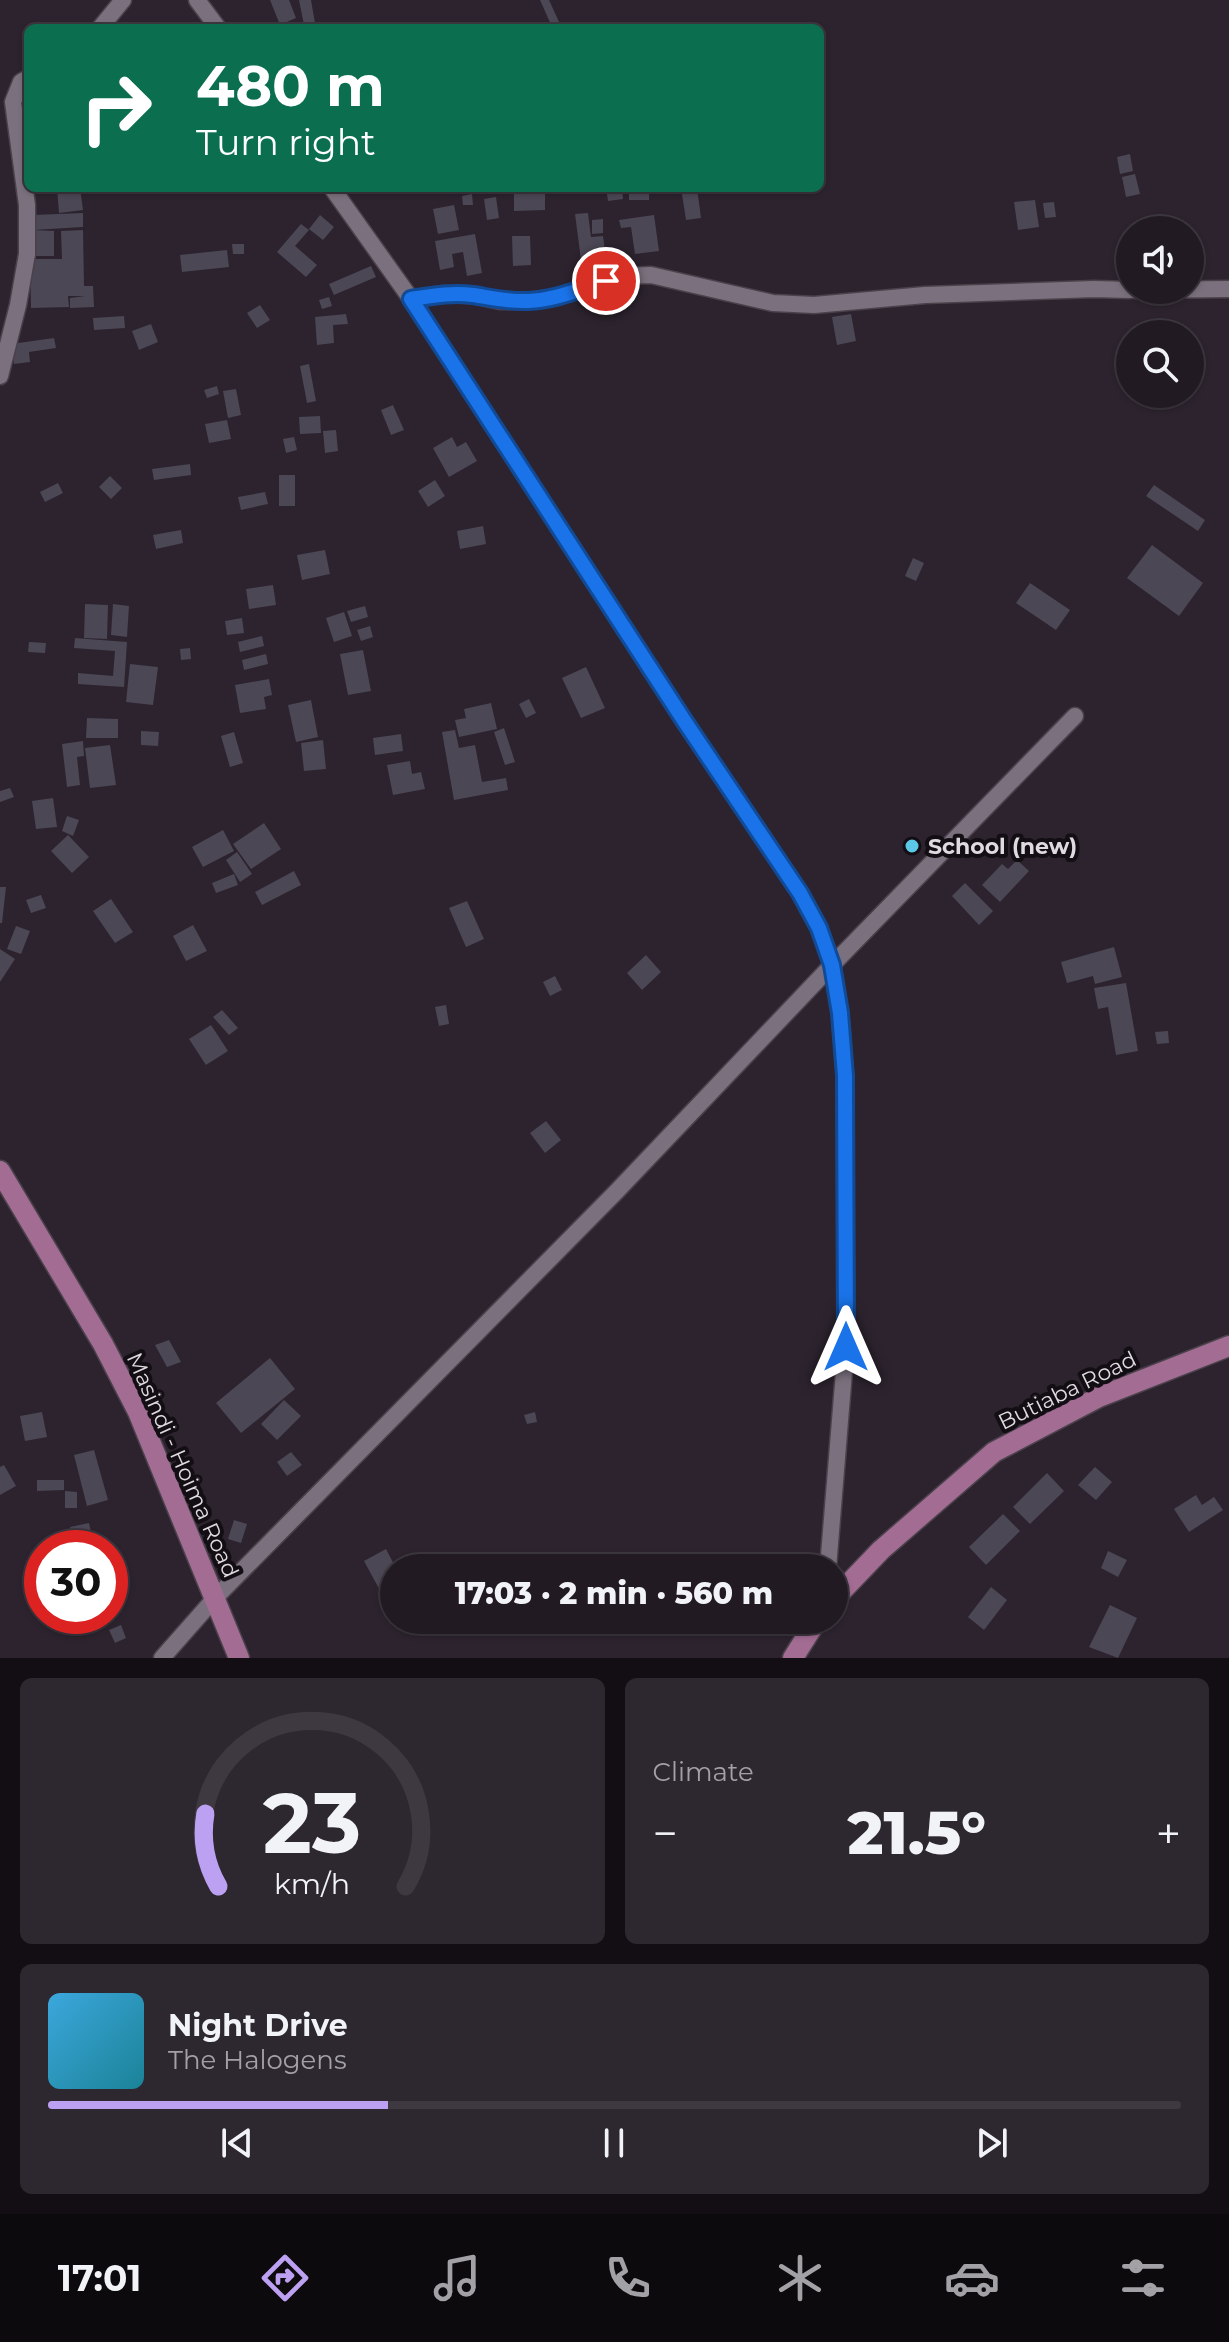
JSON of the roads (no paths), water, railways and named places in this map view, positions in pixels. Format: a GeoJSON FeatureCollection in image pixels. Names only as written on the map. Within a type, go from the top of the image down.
{"type":"FeatureCollection","features":[{"type":"Feature","properties":{"kind":"main road","name":"Masindi - Hoima Road"},"geometry":{"type":"LineString","coordinates":[[0,1171],[103,1344],[138,1412],[239,1658]]}},
{"type":"Feature","properties":{"kind":"main road","name":"Butiaba Road"},"geometry":{"type":"LineString","coordinates":[[848,1584],[881,1550],[994,1452],[1099,1397],[1229,1346]]}},
{"type":"Feature","properties":{"kind":"main road"},"geometry":{"type":"LineString","coordinates":[[793,1658],[808,1634]]}},
{"type":"Feature","properties":{"kind":"street"},"geometry":{"type":"LineString","coordinates":[[103,24],[123,0]]}},
{"type":"Feature","properties":{"kind":"street"},"geometry":{"type":"LineString","coordinates":[[197,0],[215,24]]}},
{"type":"Feature","properties":{"kind":"street"},"geometry":{"type":"LineString","coordinates":[[24,80],[13,102],[24,183]]}},
{"type":"Feature","properties":{"kind":"street"},"geometry":{"type":"LineString","coordinates":[[0,376],[27,254],[25,192]]}},
{"type":"Feature","properties":{"kind":"street"},"geometry":{"type":"LineString","coordinates":[[335,192],[411,299],[685,722],[800,893],[819,928],[832,965],[845,1076],[846,1347],[829,1554]]}},
{"type":"Feature","properties":{"kind":"street"},"geometry":{"type":"LineString","coordinates":[[411,299],[458,294],[500,301],[528,301],[552,298],[625,276],[651,275],[773,303],[814,305],[925,295],[1116,290]]}},
{"type":"Feature","properties":{"kind":"street"},"geometry":{"type":"LineString","coordinates":[[1204,289],[1229,289]]}},
{"type":"Feature","properties":{"kind":"street"},"geometry":{"type":"LineString","coordinates":[[162,1658],[215,1598],[616,1192],[1075,716]]}},
{"type":"Feature","properties":{"kind":"place","name":"School (new)"},"geometry":{"type":"Point","coordinates":[912,846]}}]}
